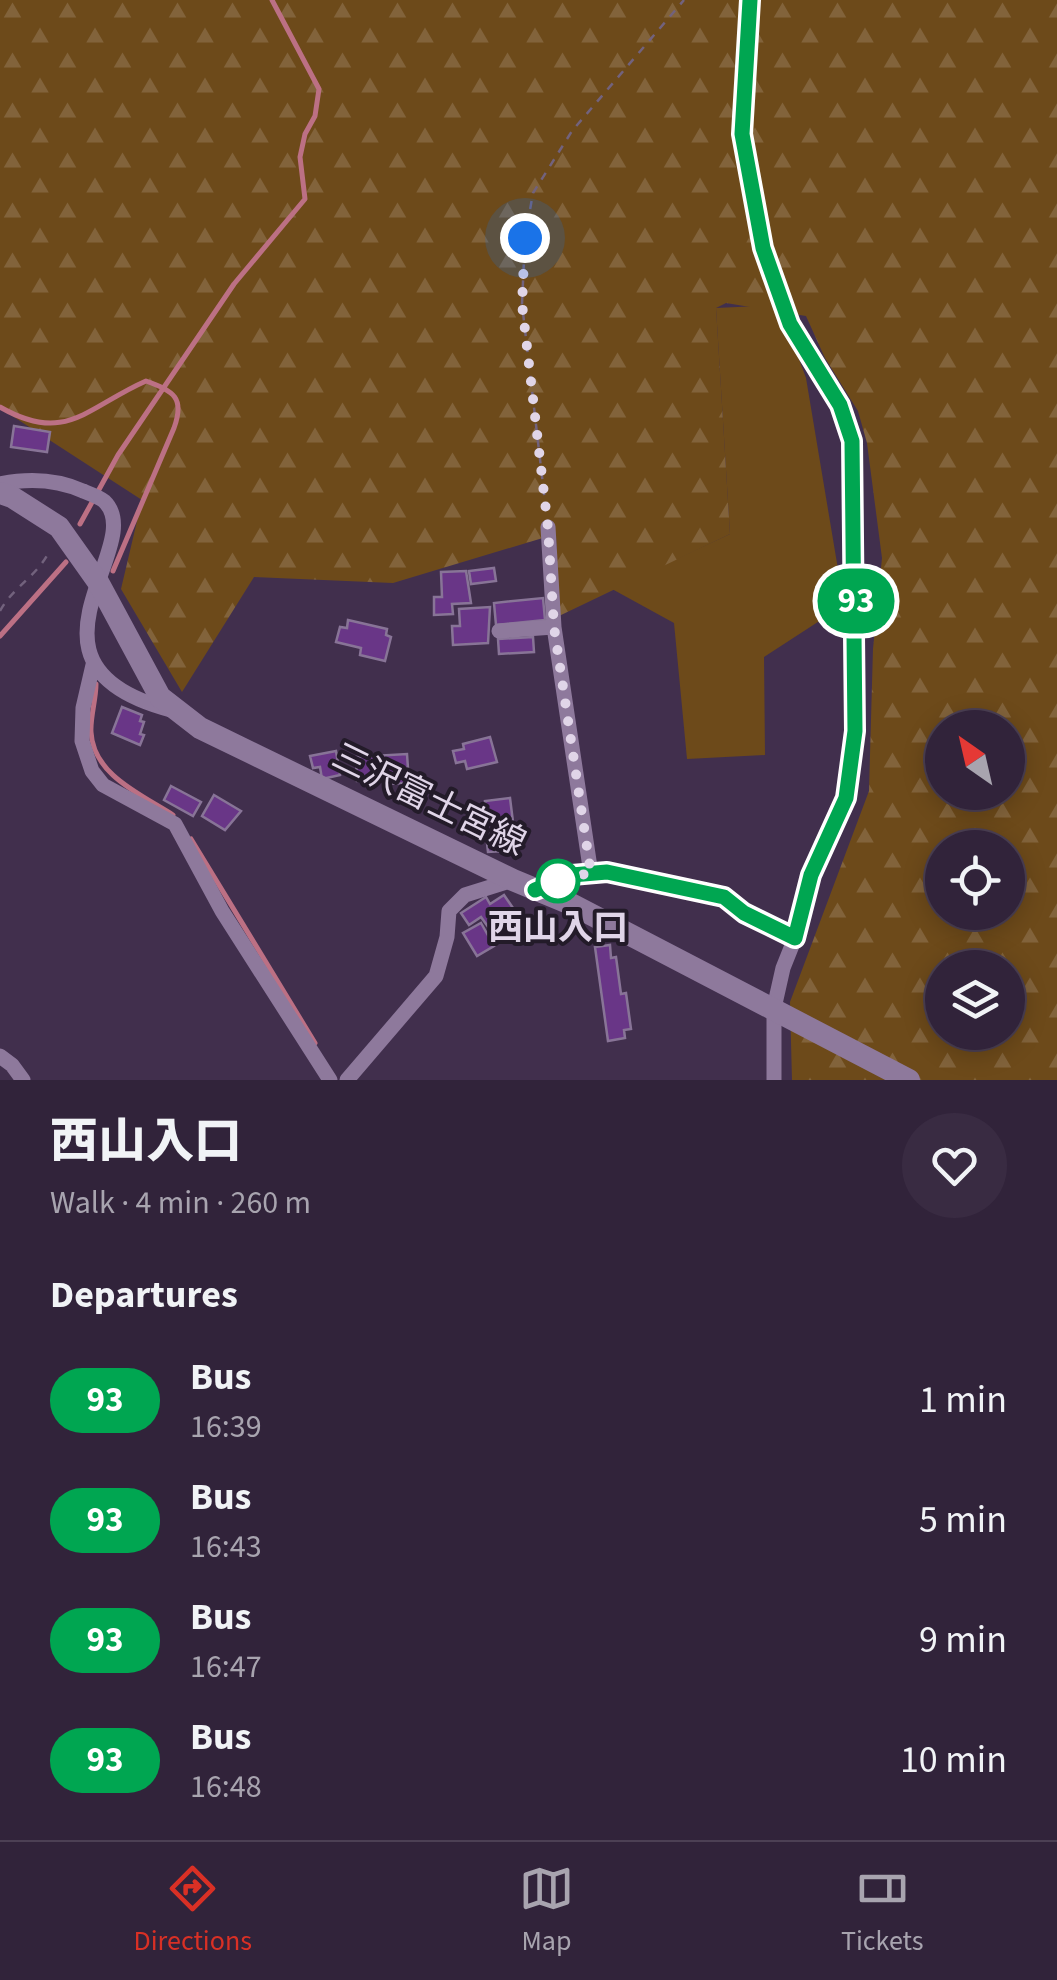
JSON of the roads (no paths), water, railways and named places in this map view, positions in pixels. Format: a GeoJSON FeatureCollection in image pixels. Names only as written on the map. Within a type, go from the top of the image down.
{"type":"FeatureCollection","features":[{"type":"Feature","properties":{"kind":"main road","name":"三沢富士宮線"},"geometry":{"type":"LineString","coordinates":[[0,493],[60,527],[98,582],[160,698],[200,728],[513,880],[571,904],[910,1080]]}},
{"type":"Feature","properties":{"kind":"street"},"geometry":{"type":"LineString","coordinates":[[750,0],[742,134],[763,248],[790,324],[840,405],[852,441],[855,731],[846,798],[811,875],[783,968],[774,1008],[774,1080]]}},
{"type":"Feature","properties":{"kind":"street"},"geometry":{"type":"LineString","coordinates":[[0,484],[22,479],[46,480],[104,500],[114,518],[86,630],[86,648],[93,666],[124,690],[149,704],[174,711]]}},
{"type":"Feature","properties":{"kind":"street"},"geometry":{"type":"LineString","coordinates":[[548,528],[554,627],[591,874]]}},
{"type":"Feature","properties":{"kind":"street"},"geometry":{"type":"LineString","coordinates":[[499,631],[554,627]]}},
{"type":"Feature","properties":{"kind":"street"},"geometry":{"type":"LineString","coordinates":[[93,666],[83,708],[82,741],[92,771],[103,785],[175,824],[222,911],[330,1080]]}},
{"type":"Feature","properties":{"kind":"street"},"geometry":{"type":"LineString","coordinates":[[535,890],[572,875],[607,872],[724,897],[744,913],[795,938]]}},
{"type":"Feature","properties":{"kind":"street"},"geometry":{"type":"LineString","coordinates":[[348,1076],[436,976],[447,938],[449,911],[466,895],[513,880]]}},
{"type":"Feature","properties":{"kind":"street"},"geometry":{"type":"LineString","coordinates":[[0,1056],[22,1080]]}},
{"type":"Feature","properties":{"kind":"waterway"},"geometry":{"type":"LineString","coordinates":[[80,524],[118,455],[234,284],[305,199],[300,157],[305,134],[315,116],[319,89],[272,0]]}},
{"type":"Feature","properties":{"kind":"waterway"},"geometry":{"type":"LineString","coordinates":[[0,407],[42,423],[60,422],[91,411],[146,381],[175,397],[178,409],[174,428],[113,571]]}},
{"type":"Feature","properties":{"kind":"waterway"},"geometry":{"type":"LineString","coordinates":[[0,636],[66,562]]}},
{"type":"Feature","properties":{"kind":"waterway"},"geometry":{"type":"LineString","coordinates":[[96,684],[91,732],[100,760],[121,782],[173,815]]}},
{"type":"Feature","properties":{"kind":"waterway"},"geometry":{"type":"LineString","coordinates":[[191,839],[315,1043]]}},
{"type":"Feature","properties":{"kind":"place","name":"西山入口"},"geometry":{"type":"Point","coordinates":[558,881]}}]}
